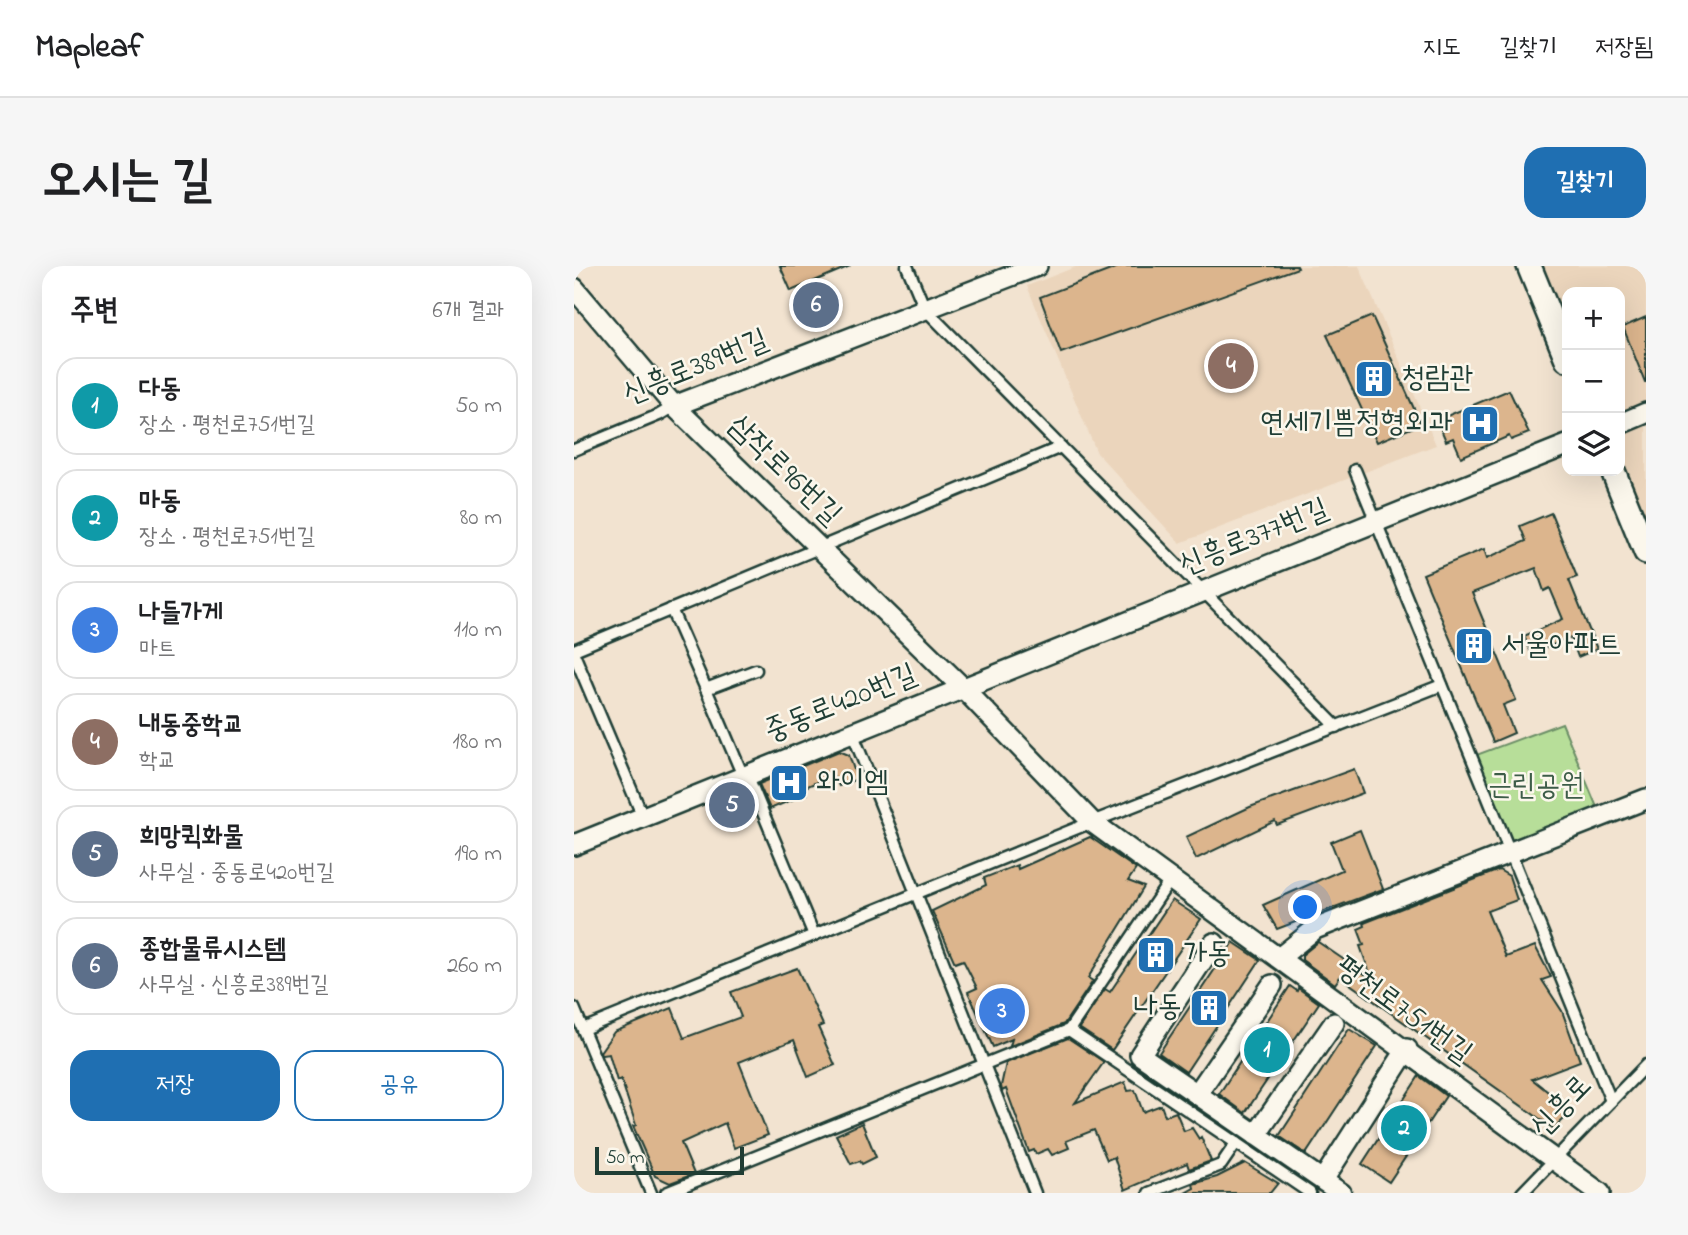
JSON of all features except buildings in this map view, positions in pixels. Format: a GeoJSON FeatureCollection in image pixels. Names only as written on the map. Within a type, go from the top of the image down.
{"type":"FeatureCollection","features":[{"type":"Feature","properties":{"kind":"street","name":"신흥로389번길"},"geometry":{"type":"LineString","coordinates":[[674,406],[1037,266]]}},
{"type":"Feature","properties":{"kind":"street"},"geometry":{"type":"LineString","coordinates":[[1529,266],[1563,350]]}},
{"type":"Feature","properties":{"kind":"street","name":"삼작로96번길"},"geometry":{"type":"LineString","coordinates":[[574,289],[674,406],[962,687]]}},
{"type":"Feature","properties":{"kind":"street"},"geometry":{"type":"LineString","coordinates":[[1625,422],[1646,413]]}},
{"type":"Feature","properties":{"kind":"street","name":"신흥로377번길"},"geometry":{"type":"LineString","coordinates":[[962,687],[1562,447]]}},
{"type":"Feature","properties":{"kind":"street"},"geometry":{"type":"LineString","coordinates":[[1615,476],[1646,552]]}},
{"type":"Feature","properties":{"kind":"street","name":"중동로420번길"},"geometry":{"type":"LineString","coordinates":[[574,845],[962,687]]}},
{"type":"Feature","properties":{"kind":"street","name":"평천로751번길"},"geometry":{"type":"LineString","coordinates":[[962,687],[1092,822],[1407,1049],[1600,1193]]}},
{"type":"Feature","properties":{"kind":"street"},"geometry":{"type":"LineString","coordinates":[[1279,958],[1315,929],[1646,799]]}},
{"type":"Feature","properties":{"kind":"street"},"geometry":{"type":"LineString","coordinates":[[1214,943],[1140,1055],[1256,1135],[1316,1187],[1341,1193]]}},
{"type":"Feature","properties":{"kind":"street"},"geometry":{"type":"LineString","coordinates":[[1197,1094],[1272,985]]}},
{"type":"Feature","properties":{"kind":"street"},"geometry":{"type":"LineString","coordinates":[[1256,1135],[1334,1023]]}},
{"type":"Feature","properties":{"kind":"street"},"geometry":{"type":"LineString","coordinates":[[1316,1187],[1407,1049]]}},
{"type":"Feature","properties":{"kind":"lane"},"geometry":{"type":"LineString","coordinates":[[907,266],[925,309],[1337,727]]}},
{"type":"Feature","properties":{"kind":"lane","name":"신흥로389번길"},"geometry":{"type":"LineString","coordinates":[[574,450],[674,406]]}},
{"type":"Feature","properties":{"kind":"lane"},"geometry":{"type":"LineString","coordinates":[[643,817],[574,652],[1061,447]]}},
{"type":"Feature","properties":{"kind":"lane"},"geometry":{"type":"LineString","coordinates":[[1355,470],[1611,1101]]}},
{"type":"Feature","properties":{"kind":"lane","name":"중동로420번길"},"geometry":{"type":"LineString","coordinates":[[671,609],[743,776],[751,784],[814,935]]}},
{"type":"Feature","properties":{"kind":"lane"},"geometry":{"type":"LineString","coordinates":[[706,689],[756,670]]}},
{"type":"Feature","properties":{"kind":"lane"},"geometry":{"type":"LineString","coordinates":[[583,1029],[1092,822],[1442,685]]}},
{"type":"Feature","properties":{"kind":"lane"},"geometry":{"type":"LineString","coordinates":[[852,732],[1035,1193]]}},
{"type":"Feature","properties":{"kind":"lane"},"geometry":{"type":"LineString","coordinates":[[666,1193],[1069,1030],[1171,879]]}},
{"type":"Feature","properties":{"kind":"lane"},"geometry":{"type":"LineString","coordinates":[[574,1008],[651,1193]]}},
{"type":"Feature","properties":{"kind":"lane"},"geometry":{"type":"LineString","coordinates":[[1069,1030],[1236,1143],[1316,1187]]}},
{"type":"Feature","properties":{"kind":"lane","name":"신흥로"},"geometry":{"type":"LineString","coordinates":[[1522,1193],[1646,1065]]}},
{"type":"Feature","properties":{"kind":"lane"},"geometry":{"type":"LineString","coordinates":[[1149,1193],[1221,1165],[1236,1143]]}},
{"type":"Feature","properties":{"kind":"shaded area"},"geometry":{"type":"Polygon","coordinates":[[[1078,266],[1359,266],[1436,445],[1180,543],[1097,453],[1027,286],[1078,266]]]}},
{"type":"Feature","properties":{"kind":"shaded area"},"geometry":{"type":"Polygon","coordinates":[[[1529,266],[1646,266],[1646,552],[1622,476],[1625,476],[1625,287],[1562,287],[1562,347],[1529,266]]]}},
{"type":"Feature","properties":{"kind":"green space","name":"근린공원"},"geometry":{"type":"Polygon","coordinates":[[[1562,723],[1601,817],[1510,853],[1471,757],[1562,723]]]}},
{"type":"Feature","properties":{"kind":"place","name":"종합물류시스템"},"geometry":{"type":"Point","coordinates":[816,305]}},
{"type":"Feature","properties":{"kind":"place","name":"내동중학교"},"geometry":{"type":"Point","coordinates":[1231,366]}},
{"type":"Feature","properties":{"kind":"place","name":"청람관"},"geometry":{"type":"Point","coordinates":[1374,379]}},
{"type":"Feature","properties":{"kind":"place","name":"연세기쁨정형외과"},"geometry":{"type":"Point","coordinates":[1480,424]}},
{"type":"Feature","properties":{"kind":"place","name":"서울아파트"},"geometry":{"type":"Point","coordinates":[1474,646]}},
{"type":"Feature","properties":{"kind":"place","name":"와이엠"},"geometry":{"type":"Point","coordinates":[789,783]}},
{"type":"Feature","properties":{"kind":"place","name":"희망퀵화물"},"geometry":{"type":"Point","coordinates":[732,805]}},
{"type":"Feature","properties":{"kind":"place","name":"가동"},"geometry":{"type":"Point","coordinates":[1156,955]}},
{"type":"Feature","properties":{"kind":"place","name":"나동"},"geometry":{"type":"Point","coordinates":[1209,1008]}},
{"type":"Feature","properties":{"kind":"place","name":"나들가게"},"geometry":{"type":"Point","coordinates":[1002,1011]}},
{"type":"Feature","properties":{"kind":"place","name":"다동"},"geometry":{"type":"Point","coordinates":[1267,1050]}},
{"type":"Feature","properties":{"kind":"place","name":"마동"},"geometry":{"type":"Point","coordinates":[1404,1128]}}]}
